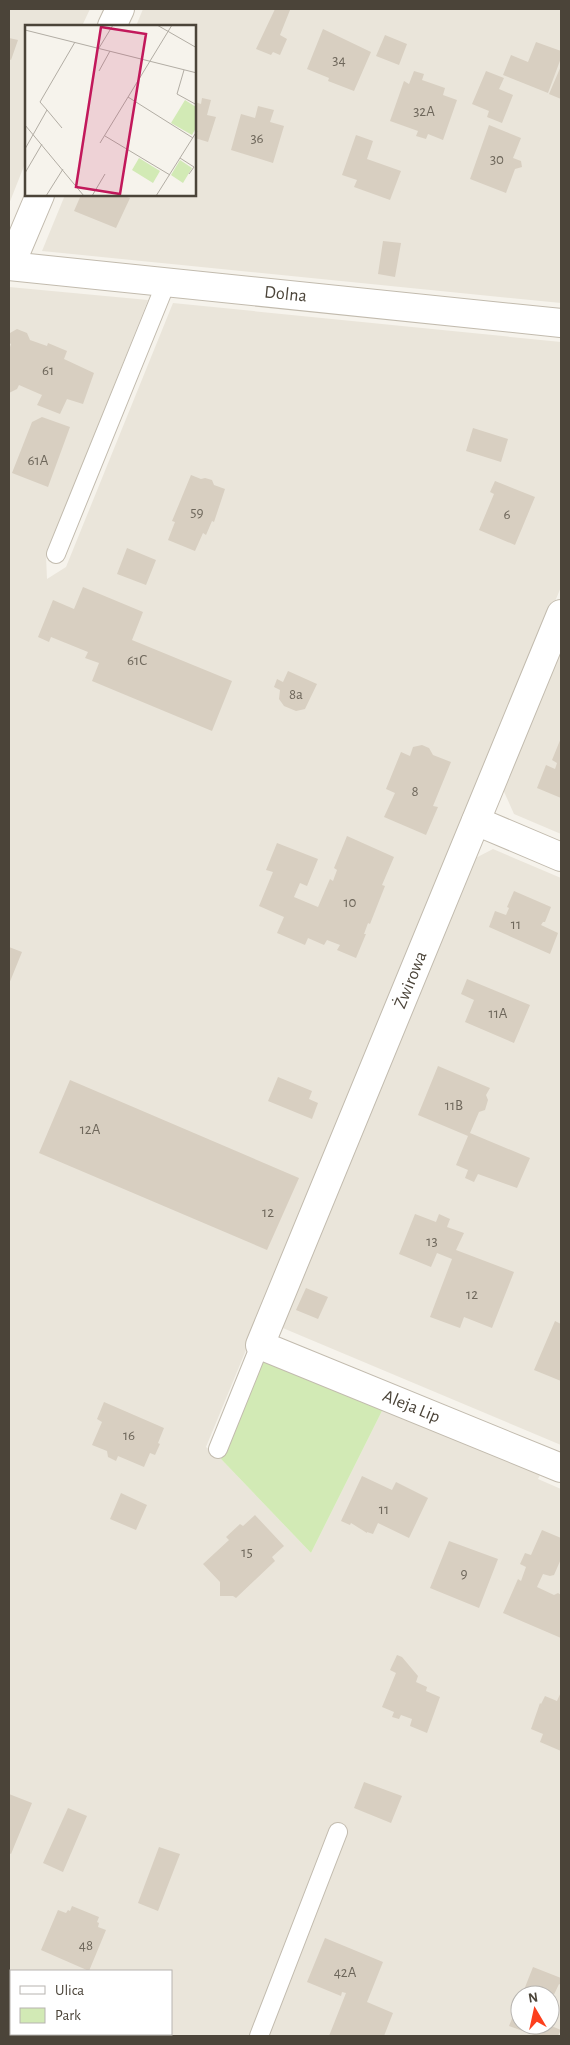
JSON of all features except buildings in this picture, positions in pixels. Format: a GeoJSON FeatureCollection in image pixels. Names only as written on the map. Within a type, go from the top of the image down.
{"type":"FeatureCollection","features":[{"type":"Feature","properties":{"kind":"street"},"geometry":{"type":"LineString","coordinates":[[112,25],[120,9]]}},
{"type":"Feature","properties":{"kind":"street"},"geometry":{"type":"LineString","coordinates":[[9,266],[40,196]]}},
{"type":"Feature","properties":{"kind":"street","name":"Dolna"},"geometry":{"type":"LineString","coordinates":[[9,266],[561,323]]}},
{"type":"Feature","properties":{"kind":"street","name":"Żwirowa"},"geometry":{"type":"LineString","coordinates":[[260,1345],[561,614]]}},
{"type":"Feature","properties":{"kind":"street"},"geometry":{"type":"LineString","coordinates":[[476,821],[561,857]]}},
{"type":"Feature","properties":{"kind":"street","name":"Aleja Lip"},"geometry":{"type":"LineString","coordinates":[[260,1345],[561,1468]]}},
{"type":"Feature","properties":{"kind":"lane"},"geometry":{"type":"LineString","coordinates":[[56,554],[166,283]]}},
{"type":"Feature","properties":{"kind":"lane"},"geometry":{"type":"LineString","coordinates":[[218,1449],[260,1345]]}},
{"type":"Feature","properties":{"kind":"lane"},"geometry":{"type":"LineString","coordinates":[[259,2036],[338,1832]]}},
{"type":"Feature","properties":{"kind":"shaded area"},"geometry":{"type":"Polygon","coordinates":[[[9,9],[90,9],[82,25],[25,25],[25,164],[9,204],[9,9]]]}},
{"type":"Feature","properties":{"kind":"shaded area"},"geometry":{"type":"Polygon","coordinates":[[[143,9],[561,9],[561,303],[42,251],[65,196],[196,196],[196,25],[136,25],[143,9]]]}},
{"type":"Feature","properties":{"kind":"shaded area"},"geometry":{"type":"Polygon","coordinates":[[[9,287],[148,300],[46,556],[47,579],[66,567],[173,303],[561,342],[561,587],[206,1447],[221,1459],[311,1553],[383,1409],[541,1473],[538,1479],[561,1489],[561,2036],[31,2036],[172,2035],[172,1970],[10,1970],[10,2016],[9,287]]]}},
{"type":"Feature","properties":{"kind":"shaded area"},"geometry":{"type":"Polygon","coordinates":[[[561,637],[561,834],[514,814],[501,785],[561,637]]]}},
{"type":"Feature","properties":{"kind":"shaded area"},"geometry":{"type":"Polygon","coordinates":[[[493,849],[561,878],[561,1445],[278,1326],[466,863],[493,849]]]}},
{"type":"Feature","properties":{"kind":"green space"},"geometry":{"type":"Polygon","coordinates":[[[263,1360],[383,1409],[311,1553],[221,1459],[263,1360]]]}}]}
